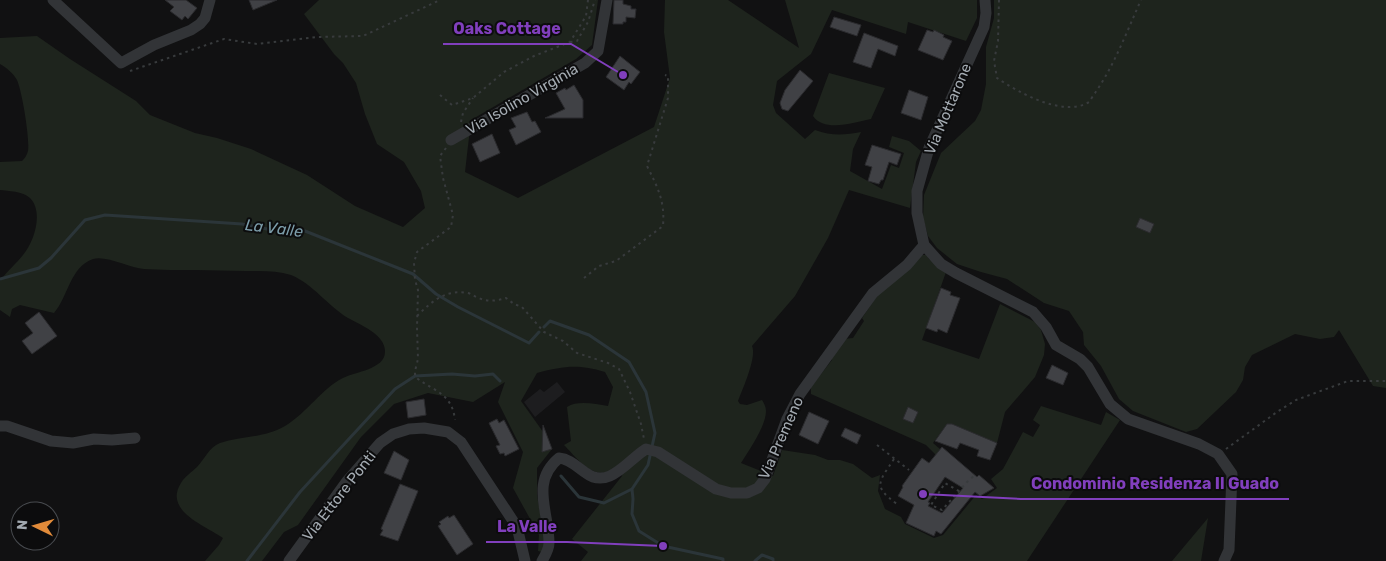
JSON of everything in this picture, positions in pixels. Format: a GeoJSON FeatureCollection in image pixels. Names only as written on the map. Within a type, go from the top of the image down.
{"type":"FeatureCollection","features":[{"type":"Feature","properties":{"kind":"street"},"geometry":{"type":"LineString","coordinates":[[53,0],[121,63],[154,45],[191,30],[200,24],[205,18],[210,0]]}},
{"type":"Feature","properties":{"kind":"street","name":"Via Isolino Virginia"},"geometry":{"type":"LineString","coordinates":[[455,137],[585,63],[594,56],[598,51],[607,0]]}},
{"type":"Feature","properties":{"kind":"street","name":"Via Mottarone"},"geometry":{"type":"LineString","coordinates":[[924,245],[917,213],[918,191],[929,148],[984,27],[985,0]]}},
{"type":"Feature","properties":{"kind":"street"},"geometry":{"type":"LineString","coordinates":[[924,245],[942,264],[956,273],[1034,312],[1046,327],[1056,345],[1080,359],[1088,367],[1110,404],[1128,419],[1199,444],[1218,454],[1232,474],[1229,550],[1224,561]]}},
{"type":"Feature","properties":{"kind":"street","name":"Via Premeno"},"geometry":{"type":"LineString","coordinates":[[647,451],[716,488],[731,493],[747,493],[758,488],[765,478],[787,418],[800,394],[873,293],[907,265],[924,245]]}},
{"type":"Feature","properties":{"kind":"street"},"geometry":{"type":"LineString","coordinates":[[0,426],[7,426],[51,441],[73,443],[94,439],[135,438]]}},
{"type":"Feature","properties":{"kind":"street","name":"Via Ettore Ponti"},"geometry":{"type":"LineString","coordinates":[[289,561],[347,481],[380,443],[393,434],[409,429],[424,428],[448,432],[461,442],[517,527],[525,561]]}},
{"type":"Feature","properties":{"kind":"street"},"geometry":{"type":"LineString","coordinates":[[542,561],[550,545],[542,491],[551,464],[559,458],[566,459],[591,477],[604,479],[618,472],[647,451]]}},
{"type":"Feature","properties":{"kind":"path"},"geometry":{"type":"LineString","coordinates":[[121,63],[130,72],[224,39],[257,44],[317,37],[363,36],[440,0]]}},
{"type":"Feature","properties":{"kind":"path"},"geometry":{"type":"LineString","coordinates":[[570,42],[586,16],[588,0]]}},
{"type":"Feature","properties":{"kind":"path"},"geometry":{"type":"LineString","coordinates":[[455,137],[463,114],[473,98],[504,72],[534,56],[577,40],[588,22],[595,0]]}},
{"type":"Feature","properties":{"kind":"path"},"geometry":{"type":"LineString","coordinates":[[999,0],[998,41],[994,62],[997,78],[1014,90],[1053,105],[1068,108],[1089,102],[1107,76],[1141,0]]}},
{"type":"Feature","properties":{"kind":"path"},"geometry":{"type":"LineString","coordinates":[[584,278],[599,266],[616,261],[663,226],[664,209],[648,166],[668,98],[668,76],[665,75]]}},
{"type":"Feature","properties":{"kind":"path"},"geometry":{"type":"LineString","coordinates":[[440,96],[452,105],[473,98]]}},
{"type":"Feature","properties":{"kind":"path"},"geometry":{"type":"LineString","coordinates":[[441,162],[443,178],[453,214],[451,227],[417,252],[414,266],[418,290],[418,358],[415,376],[428,387],[440,392],[453,408],[454,420]]}},
{"type":"Feature","properties":{"kind":"path"},"geometry":{"type":"LineString","coordinates":[[417,316],[429,303],[448,292],[470,293],[487,300],[506,298],[522,307],[544,332],[563,341],[577,353],[608,363],[619,369],[630,392],[641,424],[647,451]]}},
{"type":"Feature","properties":{"kind":"path"},"geometry":{"type":"LineString","coordinates":[[1218,454],[1296,400],[1348,382],[1386,381]]}},
{"type":"Feature","properties":{"kind":"path"},"geometry":{"type":"LineString","coordinates":[[877,444],[909,470]]}},
{"type":"Feature","properties":{"kind":"path"},"geometry":{"type":"LineString","coordinates":[[894,459],[882,477],[880,488],[882,494],[897,504]]}},
{"type":"Feature","properties":{"kind":"path"},"geometry":{"type":"LineString","coordinates":[[959,491],[946,483],[931,505],[942,510],[975,476]]}},
{"type":"Feature","properties":{"kind":"shaded area"},"geometry":{"type":"Polygon","coordinates":[[[319,0],[598,0],[592,45],[576,59],[471,120],[465,172],[518,198],[654,127],[670,78],[664,32],[665,0],[728,0],[799,48],[785,0],[977,0],[977,18],[966,41],[908,22],[906,34],[832,10],[811,54],[777,81],[773,105],[776,113],[805,139],[815,130],[838,134],[861,132],[853,149],[850,171],[882,189],[891,165],[899,168],[904,153],[889,147],[892,136],[909,141],[921,151],[916,162],[910,208],[849,190],[828,238],[795,296],[752,346],[753,357],[751,365],[738,401],[740,404],[747,405],[762,400],[766,411],[760,431],[741,463],[773,476],[782,450],[853,464],[872,478],[880,475],[878,491],[885,509],[901,517],[905,524],[934,538],[943,535],[976,495],[982,499],[997,488],[991,479],[1003,469],[1023,432],[1033,437],[1040,425],[1033,420],[1041,406],[1101,425],[1106,412],[1120,420],[1027,561],[581,561],[588,552],[572,539],[622,476],[624,463],[603,473],[596,472],[584,466],[564,445],[571,441],[567,407],[581,403],[608,406],[613,387],[605,372],[579,367],[563,367],[537,373],[521,401],[546,436],[552,449],[537,468],[537,495],[545,542],[542,552],[538,551],[539,535],[513,488],[523,452],[498,402],[505,382],[473,402],[428,393],[394,404],[361,437],[298,525],[284,532],[262,561],[205,561],[223,538],[197,523],[182,510],[178,502],[177,493],[184,478],[197,467],[216,445],[269,433],[293,421],[335,382],[375,366],[380,362],[384,358],[384,346],[372,331],[348,318],[299,279],[285,273],[144,269],[98,258],[85,263],[74,275],[54,313],[20,305],[12,309],[10,317],[0,310],[0,281],[31,243],[37,219],[34,204],[30,198],[20,193],[0,190],[0,162],[22,161],[28,151],[28,136],[17,80],[10,71],[0,64],[0,38],[37,36],[136,101],[150,115],[195,133],[251,149],[307,175],[355,206],[403,227],[425,208],[421,191],[404,162],[377,144],[365,114],[356,83],[343,63],[304,14],[319,0]]]}},
{"type":"Feature","properties":{"kind":"shaded area"},"geometry":{"type":"Polygon","coordinates":[[[994,0],[1386,0],[1386,388],[1373,386],[1339,330],[1334,337],[1320,339],[1295,334],[1252,355],[1245,367],[1243,380],[1236,392],[1197,429],[1186,432],[1133,411],[1119,399],[1101,366],[1084,345],[1083,332],[1069,311],[1044,303],[1007,279],[957,264],[937,248],[928,236],[923,218],[924,195],[941,153],[975,121],[981,110],[986,84],[986,47],[994,18],[994,0]]]}},
{"type":"Feature","properties":{"kind":"shaded area"},"geometry":{"type":"Polygon","coordinates":[[[829,73],[885,88],[871,119],[849,124],[832,125],[818,121],[813,116],[829,73]]]}},
{"type":"Feature","properties":{"kind":"shaded area"},"geometry":{"type":"Polygon","coordinates":[[[920,255],[926,255],[946,272],[922,340],[979,359],[1000,304],[1035,322],[1041,330],[1045,344],[1044,355],[1035,377],[1005,412],[997,443],[952,424],[947,424],[933,443],[940,449],[936,455],[926,445],[811,394],[811,387],[832,360],[830,356],[843,339],[853,338],[864,321],[862,318],[879,293],[920,255]]]}},
{"type":"Feature","properties":{"kind":"shaded area"},"geometry":{"type":"Polygon","coordinates":[[[557,382],[565,392],[535,417],[524,402],[540,389],[544,392],[557,382]]]}},
{"type":"Feature","properties":{"kind":"shaded area"},"geometry":{"type":"Polygon","coordinates":[[[1208,518],[1201,561],[1172,561],[1208,518]]]}},
{"type":"Feature","properties":{"kind":"building"},"geometry":{"type":"Polygon","coordinates":[[[165,0],[186,0],[197,8],[188,19],[185,16],[182,20],[170,11],[174,7],[165,0]]]}},
{"type":"Feature","properties":{"kind":"building"},"geometry":{"type":"Polygon","coordinates":[[[249,0],[277,0],[253,10],[249,0]]]}},
{"type":"Feature","properties":{"kind":"building"},"geometry":{"type":"Polygon","coordinates":[[[614,0],[623,0],[623,4],[631,6],[631,9],[636,9],[635,18],[626,17],[626,22],[623,22],[623,24],[613,24],[614,0]]]}},
{"type":"Feature","properties":{"kind":"building"},"geometry":{"type":"Polygon","coordinates":[[[834,17],[861,25],[857,36],[830,27],[834,17]]]}},
{"type":"Feature","properties":{"kind":"building"},"geometry":{"type":"Polygon","coordinates":[[[927,30],[933,32],[934,30],[952,41],[943,60],[918,50],[927,30]]]}},
{"type":"Feature","properties":{"kind":"building"},"geometry":{"type":"Polygon","coordinates":[[[864,33],[898,46],[895,56],[878,49],[871,68],[853,62],[864,33]]]}},
{"type":"Feature","properties":{"kind":"building"},"geometry":{"type":"Polygon","coordinates":[[[620,56],[640,72],[631,84],[629,82],[624,90],[606,77],[620,56]]]}},
{"type":"Feature","properties":{"kind":"building"},"geometry":{"type":"Polygon","coordinates":[[[800,70],[813,81],[788,111],[782,109],[780,103],[785,90],[800,70]]]}},
{"type":"Feature","properties":{"kind":"building"},"geometry":{"type":"Polygon","coordinates":[[[574,85],[583,100],[583,118],[545,118],[565,109],[556,93],[574,85]]]}},
{"type":"Feature","properties":{"kind":"building"},"geometry":{"type":"Polygon","coordinates":[[[909,90],[928,97],[921,120],[901,113],[909,90]]]}},
{"type":"Feature","properties":{"kind":"building"},"geometry":{"type":"Polygon","coordinates":[[[527,112],[532,122],[535,121],[541,132],[516,145],[509,130],[516,127],[511,118],[527,112]]]}},
{"type":"Feature","properties":{"kind":"building"},"geometry":{"type":"Polygon","coordinates":[[[492,134],[500,153],[480,162],[472,144],[492,134]]]}},
{"type":"Feature","properties":{"kind":"building"},"geometry":{"type":"Polygon","coordinates":[[[872,145],[901,154],[897,165],[889,162],[883,180],[879,184],[868,181],[872,167],[865,165],[872,145]]]}},
{"type":"Feature","properties":{"kind":"building"},"geometry":{"type":"Polygon","coordinates":[[[1140,218],[1154,224],[1150,233],[1136,227],[1140,218]]]}},
{"type":"Feature","properties":{"kind":"building"},"geometry":{"type":"Polygon","coordinates":[[[941,288],[951,292],[950,295],[960,298],[947,333],[938,329],[937,332],[926,328],[941,288]]]}},
{"type":"Feature","properties":{"kind":"building"},"geometry":{"type":"Polygon","coordinates":[[[39,312],[57,336],[32,354],[22,341],[33,333],[25,323],[39,312]]]}},
{"type":"Feature","properties":{"kind":"building"},"geometry":{"type":"Polygon","coordinates":[[[1052,365],[1068,373],[1063,385],[1046,378],[1052,365]]]}},
{"type":"Feature","properties":{"kind":"building"},"geometry":{"type":"Polygon","coordinates":[[[424,399],[426,415],[408,418],[406,402],[424,399]]]}},
{"type":"Feature","properties":{"kind":"building"},"geometry":{"type":"Polygon","coordinates":[[[908,407],[918,412],[913,423],[903,419],[908,407]]]}},
{"type":"Feature","properties":{"kind":"building"},"geometry":{"type":"Polygon","coordinates":[[[809,412],[829,421],[818,444],[799,435],[809,412]]]}},
{"type":"Feature","properties":{"kind":"building"},"geometry":{"type":"Polygon","coordinates":[[[497,419],[499,423],[504,420],[519,449],[505,456],[504,453],[500,454],[496,446],[500,445],[489,423],[497,419]]]}},
{"type":"Feature","properties":{"kind":"building"},"geometry":{"type":"Polygon","coordinates":[[[947,424],[952,424],[997,443],[990,460],[977,456],[979,450],[960,443],[957,449],[935,441],[947,424]]]}},
{"type":"Feature","properties":{"kind":"building"},"geometry":{"type":"Polygon","coordinates":[[[543,425],[552,449],[542,452],[543,425]]]}},
{"type":"Feature","properties":{"kind":"building"},"geometry":{"type":"Polygon","coordinates":[[[845,428],[861,435],[857,444],[841,436],[845,428]]]}},
{"type":"Feature","properties":{"kind":"building"},"geometry":{"type":"Polygon","coordinates":[[[942,447],[977,477],[979,475],[994,488],[980,496],[975,492],[941,534],[936,531],[934,536],[906,523],[914,505],[898,496],[902,486],[922,458],[929,463],[942,447]],[[945,477],[928,502],[930,503],[928,506],[942,513],[963,488],[945,477]]]}},
{"type":"Feature","properties":{"kind":"building"},"geometry":{"type":"Polygon","coordinates":[[[394,451],[409,460],[401,480],[384,473],[394,451]]]}},
{"type":"Feature","properties":{"kind":"building"},"geometry":{"type":"Polygon","coordinates":[[[400,484],[418,491],[398,541],[380,535],[400,484]]]}},
{"type":"Feature","properties":{"kind":"building"},"geometry":{"type":"Polygon","coordinates":[[[454,515],[473,544],[457,555],[438,526],[441,524],[439,522],[448,516],[449,518],[454,515]]]}},
{"type":"Feature","properties":{"kind":"waterway","name":"La Valle"},"geometry":{"type":"LineString","coordinates":[[0,279],[39,268],[51,258],[85,220],[105,215],[242,224],[277,231],[305,231],[413,274],[436,294],[529,343],[539,332]]}},
{"type":"Feature","properties":{"kind":"waterway","name":"La Valle"},"geometry":{"type":"LineString","coordinates":[[544,327],[550,321],[589,335],[629,362],[646,392],[655,433],[648,465],[632,489],[632,514],[639,531],[663,546],[723,559],[723,561]]}},
{"type":"Feature","properties":{"kind":"waterway"},"geometry":{"type":"LineString","coordinates":[[247,561],[300,492],[395,389],[415,376],[452,374],[475,376],[493,374],[500,381]]}},
{"type":"Feature","properties":{"kind":"waterway"},"geometry":{"type":"LineString","coordinates":[[561,476],[579,497],[604,503],[632,489]]}},
{"type":"Feature","properties":{"kind":"waterway","name":"La Valle"},"geometry":{"type":"LineString","coordinates":[[755,561],[762,555],[773,559],[773,561]]}},
{"type":"Feature","properties":{"kind":"place","name":"Oaks Cottage"},"geometry":{"type":"Point","coordinates":[623,75]}},
{"type":"Feature","properties":{"kind":"place","name":"Condominio Residenza Il Guado"},"geometry":{"type":"Point","coordinates":[923,494]}},
{"type":"Feature","properties":{"kind":"place","name":"La Valle"},"geometry":{"type":"Point","coordinates":[663,546]}}]}
